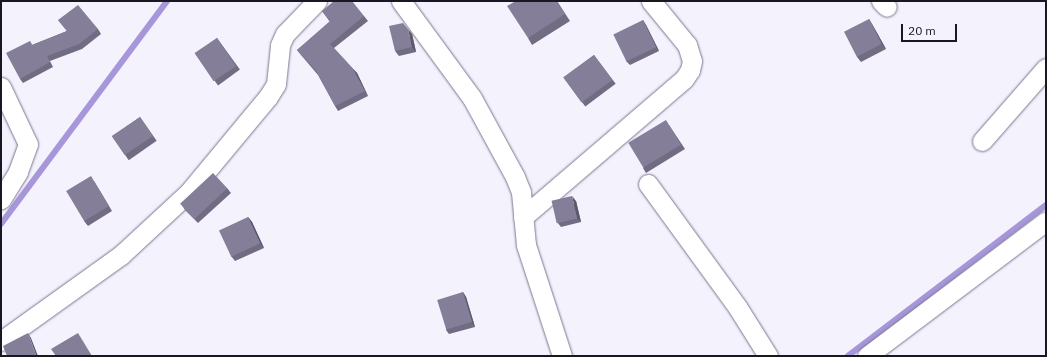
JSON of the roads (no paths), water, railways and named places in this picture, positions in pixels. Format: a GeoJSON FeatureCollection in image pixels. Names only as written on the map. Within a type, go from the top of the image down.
{"type":"FeatureCollection","features":[{"type":"Feature","properties":{"kind":"street"},"geometry":{"type":"LineString","coordinates":[[1,341],[121,255],[189,192],[268,97],[276,84],[280,45],[285,34],[317,1]]}},
{"type":"Feature","properties":{"kind":"street"},"geometry":{"type":"LineString","coordinates":[[401,1],[445,59],[490,128],[521,192],[523,217],[530,261],[562,356]]}},
{"type":"Feature","properties":{"kind":"street"},"geometry":{"type":"LineString","coordinates":[[523,217],[684,79],[690,70],[692,61],[687,46],[651,1]]}},
{"type":"Feature","properties":{"kind":"street"},"geometry":{"type":"LineString","coordinates":[[982,141],[1046,68]]}},
{"type":"Feature","properties":{"kind":"street"},"geometry":{"type":"LineString","coordinates":[[1,87],[28,144],[18,172],[1,198]]}},
{"type":"Feature","properties":{"kind":"street"},"geometry":{"type":"LineString","coordinates":[[648,184],[738,308],[768,356]]}},
{"type":"Feature","properties":{"kind":"street"},"geometry":{"type":"LineString","coordinates":[[867,356],[1046,221]]}},
{"type":"Feature","properties":{"kind":"waterway"},"geometry":{"type":"LineString","coordinates":[[1,224],[167,1]]}},
{"type":"Feature","properties":{"kind":"waterway"},"geometry":{"type":"LineString","coordinates":[[848,356],[1046,205]]}}]}
